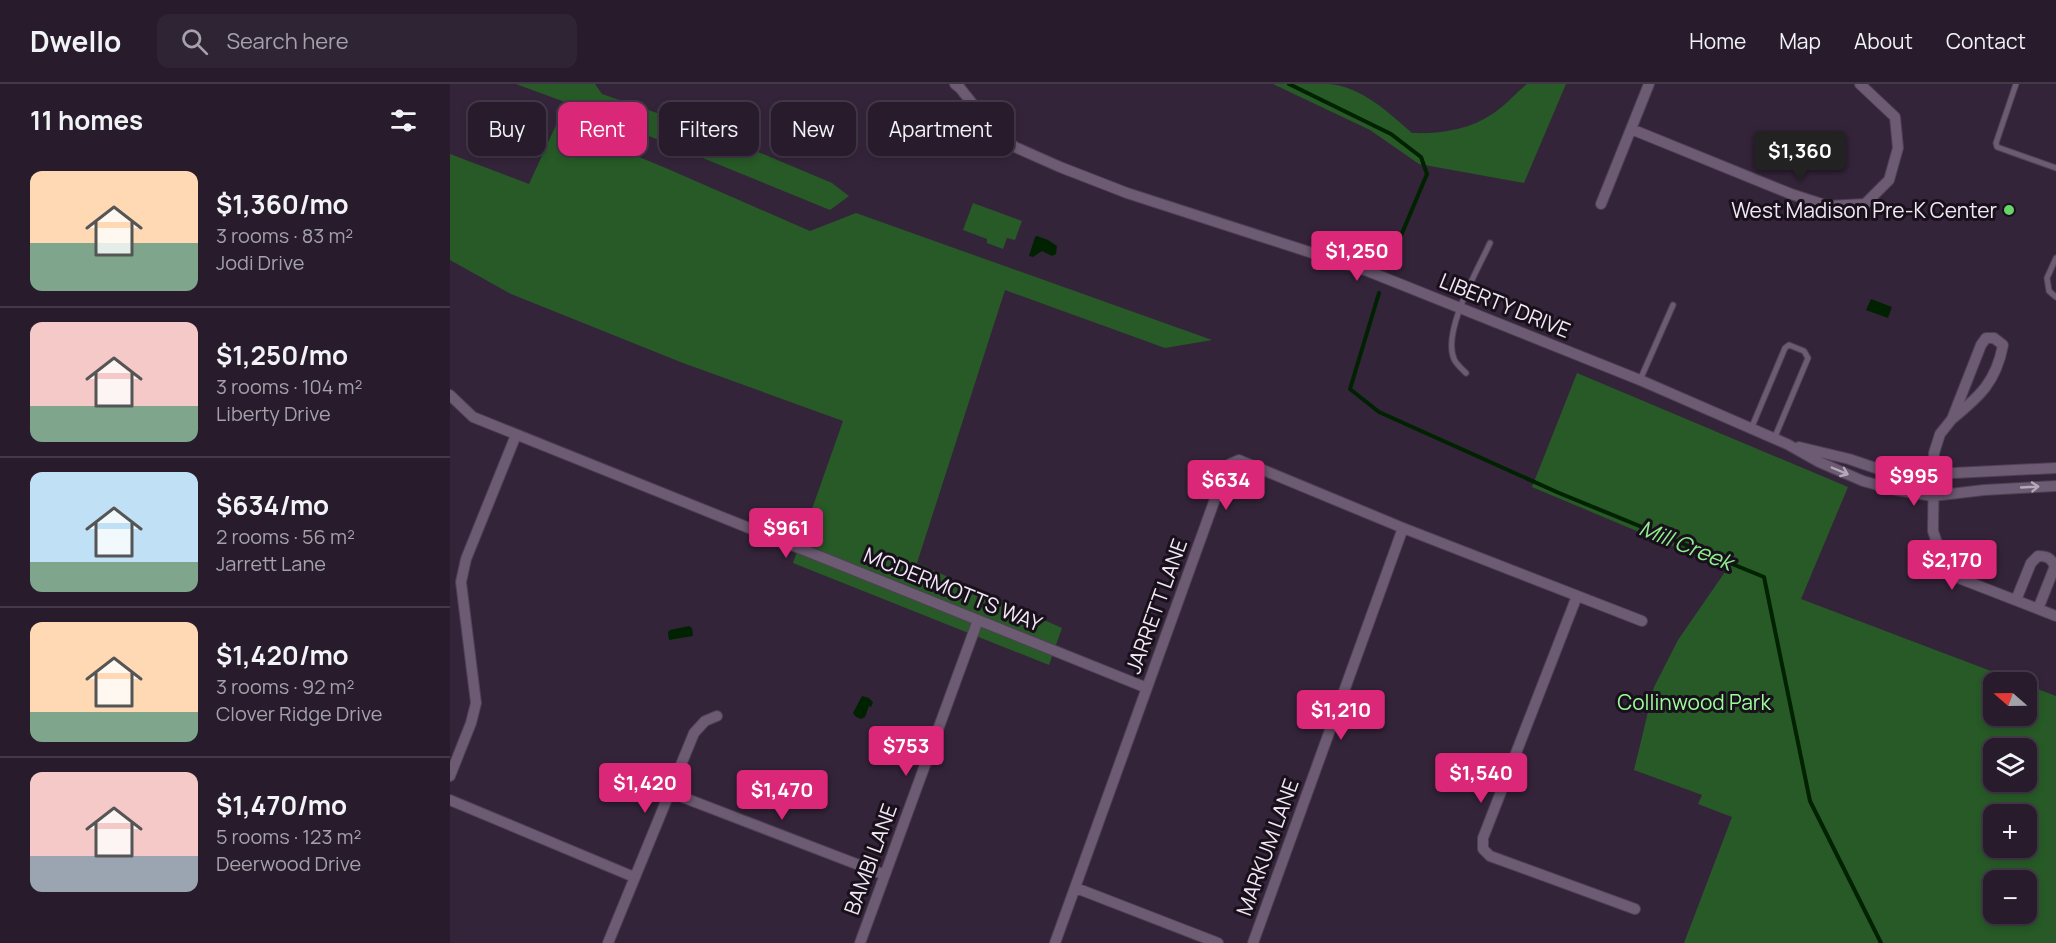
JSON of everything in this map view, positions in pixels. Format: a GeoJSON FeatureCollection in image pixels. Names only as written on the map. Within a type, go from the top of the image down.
{"type":"FeatureCollection","features":[{"type":"Feature","properties":{"kind":"street","name":"LIBERTY DRIVE"},"geometry":{"type":"LineString","coordinates":[[955,84],[994,132],[1015,147],[1060,167],[1127,193],[1365,270],[1640,380],[1787,444],[1849,459],[1887,472],[1913,475],[2056,468]]}},
{"type":"Feature","properties":{"kind":"street"},"geometry":{"type":"LineString","coordinates":[[1601,204],[1649,84]]}},
{"type":"Feature","properties":{"kind":"street"},"geometry":{"type":"LineString","coordinates":[[1631,129],[1791,194],[1828,206],[1865,204],[1889,180],[1898,148],[1894,117],[1860,84]]}},
{"type":"Feature","properties":{"kind":"street"},"geometry":{"type":"LineString","coordinates":[[1952,418],[1981,345],[1986,338],[1994,338],[2003,345],[1993,379],[1982,394],[1952,418],[1940,434],[1934,453],[1933,531],[1941,555],[1950,570],[1961,579],[2056,616]]}},
{"type":"Feature","properties":{"kind":"street","name":"MCDERMOTTS WAY"},"geometry":{"type":"LineString","coordinates":[[450,395],[473,417],[1147,688]]}},
{"type":"Feature","properties":{"kind":"street"},"geometry":{"type":"LineString","coordinates":[[450,776],[471,723],[476,703],[461,582],[466,559],[516,435]]}},
{"type":"Feature","properties":{"kind":"street","name":"LIBERTY DRIVE"},"geometry":{"type":"LineString","coordinates":[[1787,444],[1819,462],[1863,480],[1896,490],[1933,496],[1984,490],[2056,486]]}},
{"type":"Feature","properties":{"kind":"street","name":"JARRETT LANE"},"geometry":{"type":"LineString","coordinates":[[1055,943],[1215,499],[1230,464],[1239,460],[1403,528],[1642,621]]}},
{"type":"Feature","properties":{"kind":"street","name":"MARKUM LANE"},"geometry":{"type":"LineString","coordinates":[[1253,943],[1403,528]]}},
{"type":"Feature","properties":{"kind":"street"},"geometry":{"type":"LineString","coordinates":[[2016,600],[2031,563],[2038,556],[2046,556],[2055,566],[2038,609]]}},
{"type":"Feature","properties":{"kind":"street"},"geometry":{"type":"LineString","coordinates":[[1576,596],[1483,838],[1483,849],[1490,856],[1635,909]]}},
{"type":"Feature","properties":{"kind":"street","name":"BAMBI LANE"},"geometry":{"type":"LineString","coordinates":[[860,943],[978,620]]}},
{"type":"Feature","properties":{"kind":"street"},"geometry":{"type":"LineString","coordinates":[[608,943],[694,733],[705,721],[717,716]]}},
{"type":"Feature","properties":{"kind":"street"},"geometry":{"type":"LineString","coordinates":[[669,792],[885,875]]}},
{"type":"Feature","properties":{"kind":"street"},"geometry":{"type":"LineString","coordinates":[[450,800],[634,877]]}},
{"type":"Feature","properties":{"kind":"street"},"geometry":{"type":"LineString","coordinates":[[1076,888],[1218,943]]}},
{"type":"Feature","properties":{"kind":"lane"},"geometry":{"type":"LineString","coordinates":[[2016,84],[1996,143],[1997,147],[2056,168]]}},
{"type":"Feature","properties":{"kind":"lane"},"geometry":{"type":"LineString","coordinates":[[1466,373],[1454,359],[1452,336],[1460,308],[1490,243]]}},
{"type":"Feature","properties":{"kind":"lane"},"geometry":{"type":"LineString","coordinates":[[2056,258],[2047,278],[2049,291],[2056,297]]}},
{"type":"Feature","properties":{"kind":"lane"},"geometry":{"type":"LineString","coordinates":[[1640,380],[1673,305]]}},
{"type":"Feature","properties":{"kind":"lane"},"geometry":{"type":"LineString","coordinates":[[1751,429],[1785,348],[1790,345],[1804,351],[1808,358],[1774,439]]}},
{"type":"Feature","properties":{"kind":"green space"},"geometry":{"type":"Polygon","coordinates":[[[516,84],[595,84],[602,94],[625,102],[565,102],[516,84]]]}},
{"type":"Feature","properties":{"kind":"green space"},"geometry":{"type":"Polygon","coordinates":[[[1273,84],[1341,86],[1374,102],[1412,133],[1423,133],[1455,130],[1484,119],[1498,110],[1527,84],[1566,84],[1524,183],[1419,164],[1370,130],[1273,84]]]}},
{"type":"Feature","properties":{"kind":"green space"},"geometry":{"type":"Polygon","coordinates":[[[647,110],[659,114],[659,140],[647,135],[647,110]]]}},
{"type":"Feature","properties":{"kind":"green space"},"geometry":{"type":"Polygon","coordinates":[[[557,123],[558,156],[637,156],[810,231],[856,213],[1212,340],[1165,348],[1005,290],[917,563],[1062,628],[1049,665],[793,563],[843,421],[683,363],[511,294],[450,260],[450,154],[529,184],[542,156],[546,156],[546,147],[557,123]]]}},
{"type":"Feature","properties":{"kind":"green space"},"geometry":{"type":"Polygon","coordinates":[[[759,152],[832,183],[849,196],[830,210],[698,156],[759,156],[759,152]]]}},
{"type":"Feature","properties":{"kind":"green space"},"geometry":{"type":"Polygon","coordinates":[[[973,203],[1022,221],[1015,240],[1007,238],[1003,249],[987,243],[987,239],[963,230],[973,203]]]}},
{"type":"Feature","properties":{"kind":"green space","name":"Collinwood Park"},"geometry":{"type":"Polygon","coordinates":[[[1577,373],[1848,487],[1801,599],[1994,672],[1983,672],[1983,726],[2037,726],[2037,689],[2056,696],[2056,943],[1684,943],[1732,817],[1698,804],[1702,795],[1634,770],[1654,687],[1678,640],[1727,569],[1532,487],[1577,373]]]}},
{"type":"Feature","properties":{"kind":"shaded area"},"geometry":{"type":"Polygon","coordinates":[[[1037,236],[1057,246],[1056,254],[1052,256],[1042,251],[1033,257],[1029,256],[1037,236]]]}},
{"type":"Feature","properties":{"kind":"shaded area"},"geometry":{"type":"Polygon","coordinates":[[[1871,299],[1892,307],[1888,318],[1866,310],[1871,299]]]}},
{"type":"Feature","properties":{"kind":"shaded area"},"geometry":{"type":"Polygon","coordinates":[[[689,626],[692,628],[693,636],[669,640],[670,630],[689,626]]]}},
{"type":"Feature","properties":{"kind":"shaded area"},"geometry":{"type":"Polygon","coordinates":[[[862,696],[873,702],[865,717],[861,719],[853,713],[862,696]]]}},
{"type":"Feature","properties":{"kind":"waterway","name":"Mill Creek"},"geometry":{"type":"LineString","coordinates":[[1289,84],[1391,134],[1421,157],[1427,174],[1392,257]]}},
{"type":"Feature","properties":{"kind":"waterway","name":"Mill Creek"},"geometry":{"type":"LineString","coordinates":[[1379,293],[1350,389],[1379,412],[1559,493],[1764,577],[1810,801],[1881,943]]}},
{"type":"Feature","properties":{"kind":"place","name":"West Madison Pre-K Center"},"geometry":{"type":"Point","coordinates":[2009,210]}}]}
